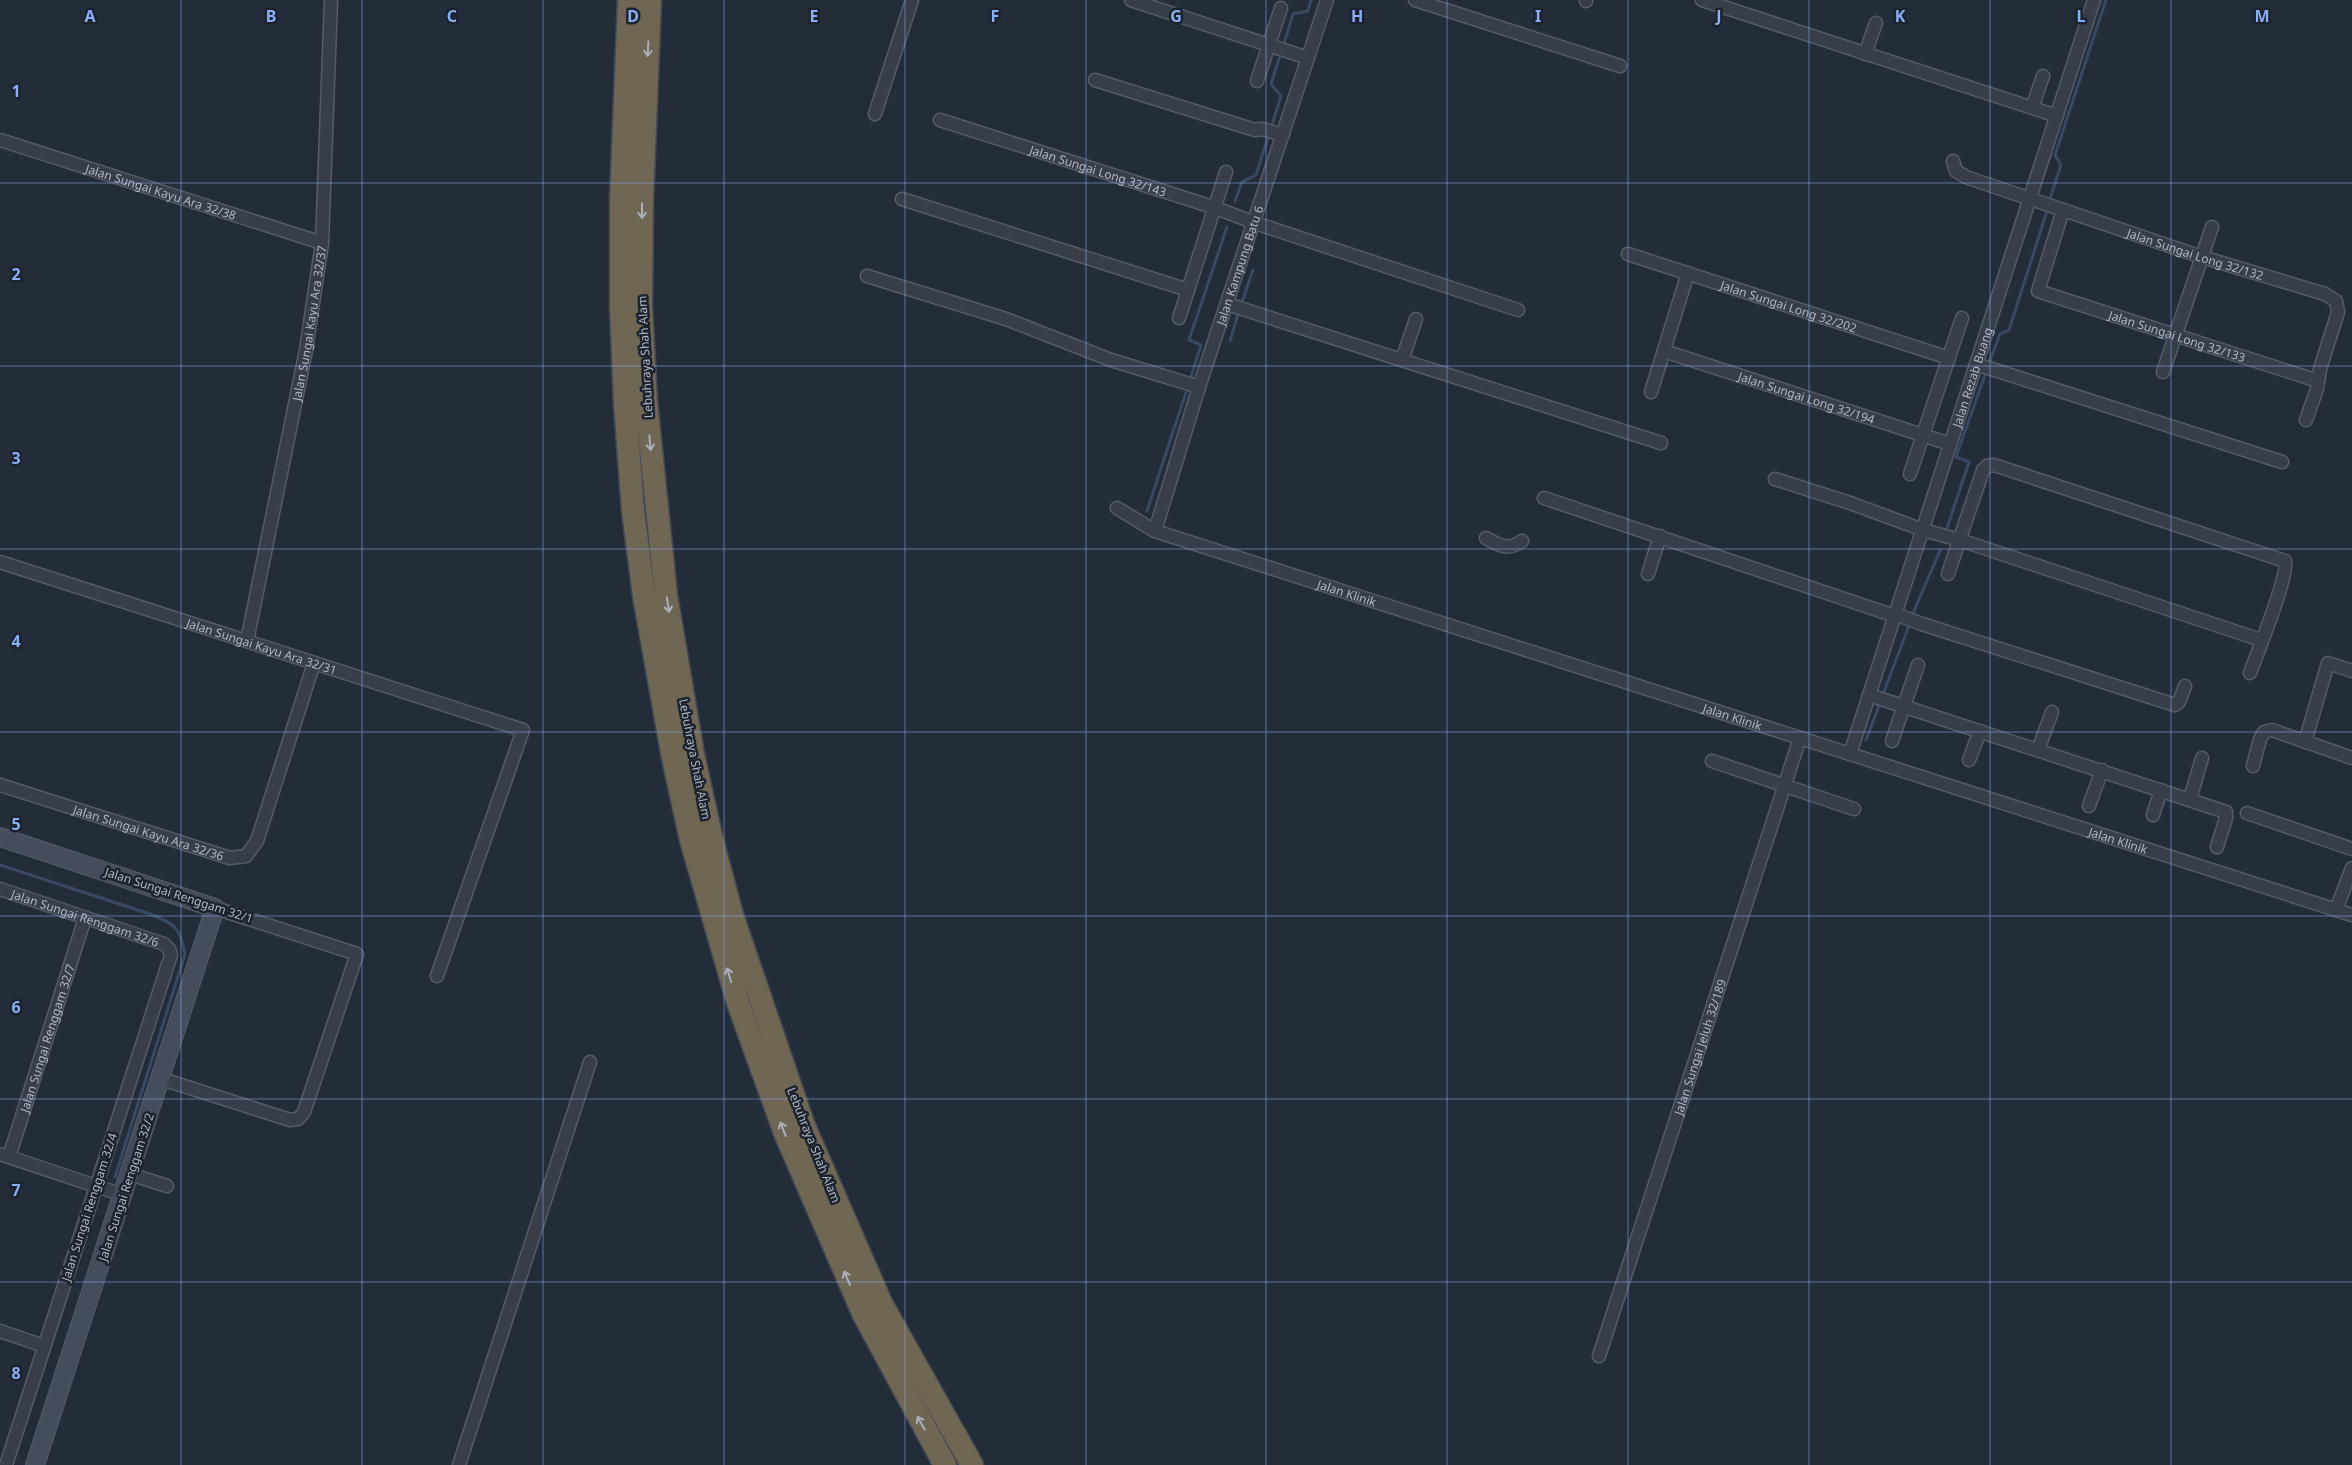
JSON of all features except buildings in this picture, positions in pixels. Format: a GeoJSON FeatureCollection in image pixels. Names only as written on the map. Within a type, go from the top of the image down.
{"type":"FeatureCollection","features":[{"type":"Feature","properties":{"kind":"highway","name":"Lebuhraya Shah Alam"},"geometry":{"type":"LineString","coordinates":[[629,0],[621,200],[621,308],[625,404],[633,511],[644,596],[673,758],[691,840],[738,1003],[785,1133],[863,1313],[945,1465]]}},
{"type":"Feature","properties":{"kind":"highway","name":"Lebuhraya Shah Alam"},"geometry":{"type":"LineString","coordinates":[[650,0],[642,200],[641,307],[646,401],[666,595],[693,754],[732,915],[804,1126],[881,1304],[972,1465]]}},
{"type":"Feature","properties":{"kind":"street","name":"Jalan Sungai Kayu Ara 32/37"},"geometry":{"type":"LineString","coordinates":[[247,641],[306,350],[322,243],[331,0]]}},
{"type":"Feature","properties":{"kind":"street"},"geometry":{"type":"LineString","coordinates":[[875,114],[912,0]]}},
{"type":"Feature","properties":{"kind":"street"},"geometry":{"type":"LineString","coordinates":[[1131,0],[1308,58]]}},
{"type":"Feature","properties":{"kind":"street","name":"Jalan Kampung Batu 6"},"geometry":{"type":"LineString","coordinates":[[1155,531],[1199,387],[1235,306],[1255,223],[1326,0]]}},
{"type":"Feature","properties":{"kind":"street"},"geometry":{"type":"LineString","coordinates":[[1415,0],[1462,11],[1620,66]]}},
{"type":"Feature","properties":{"kind":"street"},"geometry":{"type":"LineString","coordinates":[[1702,0],[2057,116]]}},
{"type":"Feature","properties":{"kind":"street","name":"Jalan Rezab Buang"},"geometry":{"type":"LineString","coordinates":[[1850,754],[1886,700],[1902,617],[1922,530],[1950,444],[1987,367],[2030,198],[2094,0]]}},
{"type":"Feature","properties":{"kind":"street"},"geometry":{"type":"LineString","coordinates":[[1257,81],[1274,46],[1281,8]]}},
{"type":"Feature","properties":{"kind":"street"},"geometry":{"type":"LineString","coordinates":[[1865,54],[1876,23]]}},
{"type":"Feature","properties":{"kind":"street"},"geometry":{"type":"LineString","coordinates":[[2032,108],[2043,76]]}},
{"type":"Feature","properties":{"kind":"street"},"geometry":{"type":"LineString","coordinates":[[1095,80],[1255,130],[1262,129],[1283,135]]}},
{"type":"Feature","properties":{"kind":"street","name":"Jalan Sungai Long 32/143"},"geometry":{"type":"LineString","coordinates":[[940,120],[1216,208],[1255,223],[1518,310]]}},
{"type":"Feature","properties":{"kind":"street","name":"Jalan Sungai Kayu Ara 32/38"},"geometry":{"type":"LineString","coordinates":[[0,140],[322,243]]}},
{"type":"Feature","properties":{"kind":"street","name":"Jalan Sungai Long 32/132"},"geometry":{"type":"LineString","coordinates":[[1953,161],[1956,171],[1966,177],[2202,257],[2325,294],[2336,301],[2338,312],[2318,381]]}},
{"type":"Feature","properties":{"kind":"street"},"geometry":{"type":"LineString","coordinates":[[1179,318],[1216,208],[1226,172]]}},
{"type":"Feature","properties":{"kind":"street"},"geometry":{"type":"LineString","coordinates":[[902,199],[1188,290]]}},
{"type":"Feature","properties":{"kind":"street","name":"Jalan Sungai Long 32/133"},"geometry":{"type":"LineString","coordinates":[[2054,207],[2038,291],[2318,381]]}},
{"type":"Feature","properties":{"kind":"street"},"geometry":{"type":"LineString","coordinates":[[2163,372],[2212,227]]}},
{"type":"Feature","properties":{"kind":"street","name":"Jalan Sungai Long 32/202"},"geometry":{"type":"LineString","coordinates":[[1628,254],[1949,358]]}},
{"type":"Feature","properties":{"kind":"street"},"geometry":{"type":"LineString","coordinates":[[1651,392],[1688,273]]}},
{"type":"Feature","properties":{"kind":"street"},"geometry":{"type":"LineString","coordinates":[[867,276],[1006,319],[1111,360],[1199,387]]}},
{"type":"Feature","properties":{"kind":"street"},"geometry":{"type":"LineString","coordinates":[[1235,306],[1661,443]]}},
{"type":"Feature","properties":{"kind":"street"},"geometry":{"type":"LineString","coordinates":[[1910,474],[1962,318]]}},
{"type":"Feature","properties":{"kind":"street"},"geometry":{"type":"LineString","coordinates":[[1402,360],[1416,319]]}},
{"type":"Feature","properties":{"kind":"street","name":"Jalan Sungai Long 32/194"},"geometry":{"type":"LineString","coordinates":[[1664,351],[1950,444]]}},
{"type":"Feature","properties":{"kind":"street"},"geometry":{"type":"LineString","coordinates":[[1987,367],[2282,462]]}},
{"type":"Feature","properties":{"kind":"street"},"geometry":{"type":"LineString","coordinates":[[2306,420],[2318,381]]}},
{"type":"Feature","properties":{"kind":"street"},"geometry":{"type":"LineString","coordinates":[[1948,574],[1983,470],[1987,466],[1994,465],[2063,486],[2285,561],[2287,566],[2250,673]]}},
{"type":"Feature","properties":{"kind":"street"},"geometry":{"type":"LineString","coordinates":[[1774,479],[1853,504],[1922,530],[1960,540],[2262,640]]}},
{"type":"Feature","properties":{"kind":"street"},"geometry":{"type":"LineString","coordinates":[[1544,498],[1902,617],[2175,704],[2179,702],[2185,686]]}},
{"type":"Feature","properties":{"kind":"street","name":"Jalan Klinik"},"geometry":{"type":"LineString","coordinates":[[1117,508],[1155,531],[2352,915]]}},
{"type":"Feature","properties":{"kind":"street"},"geometry":{"type":"LineString","coordinates":[[1648,574],[1660,536]]}},
{"type":"Feature","properties":{"kind":"street"},"geometry":{"type":"LineString","coordinates":[[1486,538],[1507,548],[1515,546],[1522,541]]}},
{"type":"Feature","properties":{"kind":"street","name":"Jalan Sungai Kayu Ara 32/31"},"geometry":{"type":"LineString","coordinates":[[0,562],[523,730],[437,976]]}},
{"type":"Feature","properties":{"kind":"street","name":"Jalan Sungai Kayu Ara 32/36"},"geometry":{"type":"LineString","coordinates":[[0,785],[230,858],[246,856],[257,841],[314,663]]}},
{"type":"Feature","properties":{"kind":"street"},"geometry":{"type":"LineString","coordinates":[[2305,742],[2328,664],[2352,671]]}},
{"type":"Feature","properties":{"kind":"street"},"geometry":{"type":"LineString","coordinates":[[1886,700],[1918,665]]}},
{"type":"Feature","properties":{"kind":"street"},"geometry":{"type":"LineString","coordinates":[[1886,700],[2226,812],[2217,847]]}},
{"type":"Feature","properties":{"kind":"street"},"geometry":{"type":"LineString","coordinates":[[1886,700],[1892,741]]}},
{"type":"Feature","properties":{"kind":"street"},"geometry":{"type":"LineString","coordinates":[[2038,750],[2052,712]]}},
{"type":"Feature","properties":{"kind":"street"},"geometry":{"type":"LineString","coordinates":[[2253,766],[2260,739],[2264,732],[2272,730],[2352,758]]}},
{"type":"Feature","properties":{"kind":"street"},"geometry":{"type":"LineString","coordinates":[[1969,760],[1980,731]]}},
{"type":"Feature","properties":{"kind":"street","name":"Jalan Sungai Jeluh 32/189"},"geometry":{"type":"LineString","coordinates":[[1599,1356],[1800,738]]}},
{"type":"Feature","properties":{"kind":"street"},"geometry":{"type":"LineString","coordinates":[[2190,799],[2202,758]]}},
{"type":"Feature","properties":{"kind":"street"},"geometry":{"type":"LineString","coordinates":[[1712,761],[1854,808]]}},
{"type":"Feature","properties":{"kind":"street"},"geometry":{"type":"LineString","coordinates":[[2089,806],[2102,770]]}},
{"type":"Feature","properties":{"kind":"street"},"geometry":{"type":"LineString","coordinates":[[2153,815],[2161,790]]}},
{"type":"Feature","properties":{"kind":"street"},"geometry":{"type":"LineString","coordinates":[[2247,813],[2352,849]]}},
{"type":"Feature","properties":{"kind":"street","name":"Jalan Sungai Renggam 32/1"},"geometry":{"type":"LineString","coordinates":[[0,837],[357,954],[304,1112],[298,1119],[290,1120],[162,1079]]}},
{"type":"Feature","properties":{"kind":"street"},"geometry":{"type":"LineString","coordinates":[[2336,910],[2352,868]]}},
{"type":"Feature","properties":{"kind":"street","name":"Jalan Sungai Renggam 32/6"},"geometry":{"type":"LineString","coordinates":[[0,889],[164,944],[169,949]]}},
{"type":"Feature","properties":{"kind":"street","name":"Jalan Sungai Renggam 32/2"},"geometry":{"type":"LineString","coordinates":[[35,1465],[162,1079],[215,908]]}},
{"type":"Feature","properties":{"kind":"street","name":"Jalan Sungai Renggam 32/7"},"geometry":{"type":"LineString","coordinates":[[4,1155],[85,918]]}},
{"type":"Feature","properties":{"kind":"street","name":"Jalan Sungai Renggam 32/4"},"geometry":{"type":"LineString","coordinates":[[6,1465],[171,955],[169,949]]}},
{"type":"Feature","properties":{"kind":"street"},"geometry":{"type":"LineString","coordinates":[[458,1465],[590,1062]]}},
{"type":"Feature","properties":{"kind":"street"},"geometry":{"type":"LineString","coordinates":[[4,1155],[123,1195]]}},
{"type":"Feature","properties":{"kind":"street"},"geometry":{"type":"LineString","coordinates":[[130,1174],[167,1186]]}},
{"type":"Feature","properties":{"kind":"street"},"geometry":{"type":"LineString","coordinates":[[0,1331],[44,1346]]}},
{"type":"Feature","properties":{"kind":"waterway"},"geometry":{"type":"LineString","coordinates":[[1283,47],[1293,14],[1308,11],[1311,0]]}},
{"type":"Feature","properties":{"kind":"waterway"},"geometry":{"type":"LineString","coordinates":[[2049,202],[2061,165],[2055,155],[2106,0]]}},
{"type":"Feature","properties":{"kind":"waterway"},"geometry":{"type":"LineString","coordinates":[[1271,128],[1281,96],[1271,84],[1281,53]]}},
{"type":"Feature","properties":{"kind":"waterway"},"geometry":{"type":"LineString","coordinates":[[1235,201],[1242,182],[1256,175],[1269,134]]}},
{"type":"Feature","properties":{"kind":"waterway"},"geometry":{"type":"LineString","coordinates":[[1988,366],[2000,334],[2009,330],[2048,208]]}},
{"type":"Feature","properties":{"kind":"waterway"},"geometry":{"type":"LineString","coordinates":[[1190,380],[1201,345],[1189,340],[1227,227]]}},
{"type":"Feature","properties":{"kind":"waterway"},"geometry":{"type":"LineString","coordinates":[[1241,305],[1253,270]]}},
{"type":"Feature","properties":{"kind":"waterway"},"geometry":{"type":"LineString","coordinates":[[1230,341],[1239,311]]}},
{"type":"Feature","properties":{"kind":"waterway"},"geometry":{"type":"LineString","coordinates":[[1947,528],[1969,462],[1956,457],[1986,372]]}},
{"type":"Feature","properties":{"kind":"waterway"},"geometry":{"type":"LineString","coordinates":[[1147,511],[1188,386]]}},
{"type":"Feature","properties":{"kind":"waterway"},"geometry":{"type":"LineString","coordinates":[[1912,617],[1940,550]]}},
{"type":"Feature","properties":{"kind":"waterway"},"geometry":{"type":"LineString","coordinates":[[1882,697],[1910,623]]}},
{"type":"Feature","properties":{"kind":"waterway"},"geometry":{"type":"LineString","coordinates":[[1866,740],[1880,703]]}},
{"type":"Feature","properties":{"kind":"waterway"},"geometry":{"type":"LineString","coordinates":[[0,865],[150,914],[171,924],[181,938],[185,954],[115,1177]]}}]}
